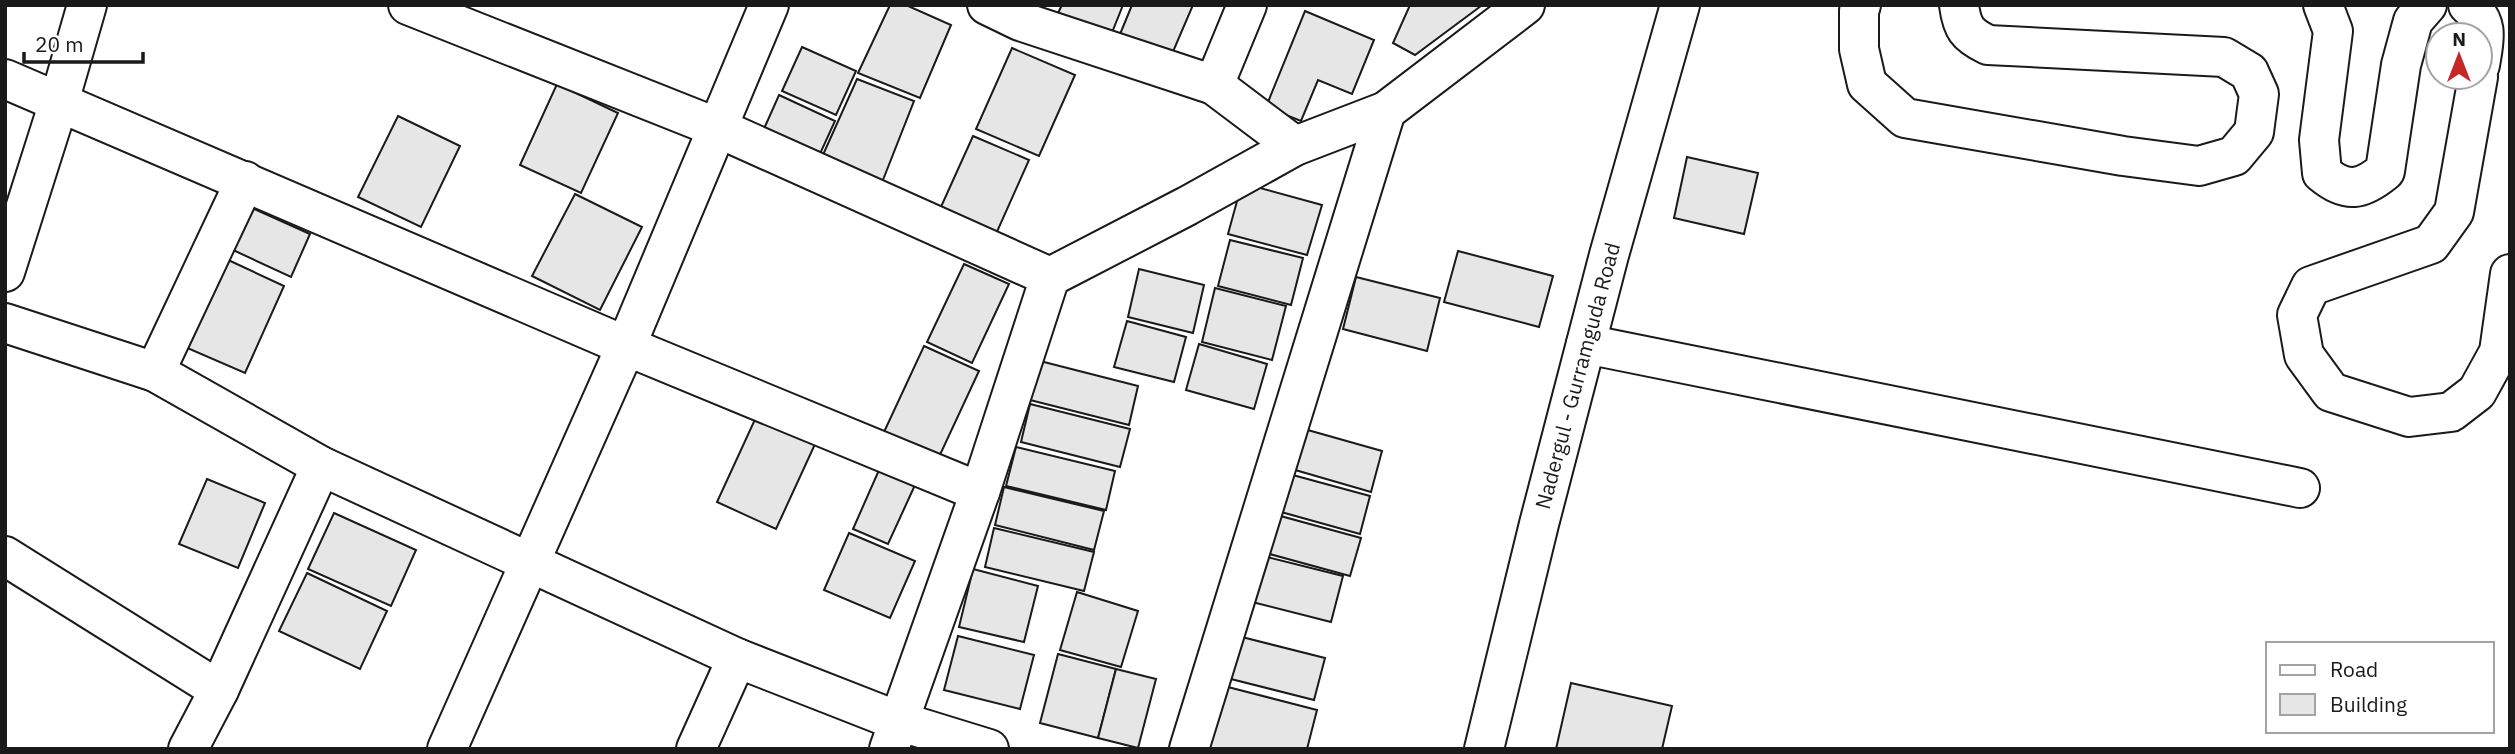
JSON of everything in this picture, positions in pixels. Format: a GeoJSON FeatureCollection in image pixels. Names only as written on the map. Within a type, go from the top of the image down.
{"type":"FeatureCollection","features":[{"type":"Feature","properties":{"kind":"street"},"geometry":{"type":"LineString","coordinates":[[5,272],[60,102],[87,5]]}},
{"type":"Feature","properties":{"kind":"street"},"geometry":{"type":"LineString","coordinates":[[408,5],[718,128],[1050,276]]}},
{"type":"Feature","properties":{"kind":"street"},"geometry":{"type":"LineString","coordinates":[[447,749],[626,346],[769,5]]}},
{"type":"Feature","properties":{"kind":"street"},"geometry":{"type":"LineString","coordinates":[[1214,85],[1247,5]]}},
{"type":"Feature","properties":{"kind":"street"},"geometry":{"type":"LineString","coordinates":[[893,735],[980,492],[1050,276],[1187,206],[1295,146],[1386,111],[1525,5]]}},
{"type":"Feature","properties":{"kind":"street","name":"Nadergul - Gurramguda Road"},"geometry":{"type":"LineString","coordinates":[[1484,749],[1586,344],[1681,5]]}},
{"type":"Feature","properties":{"kind":"street"},"geometry":{"type":"LineString","coordinates":[[1861,5],[1859,49],[1867,84],[1905,118],[2123,156],[2199,166],[2234,156],[2254,132],[2259,94],[2249,72],[2224,57],[1988,45],[1972,38],[1961,21],[1959,5]]}},
{"type":"Feature","properties":{"kind":"street"},"geometry":{"type":"LineString","coordinates":[[2323,5],[2333,31],[2319,140],[2322,173],[2335,184],[2357,188],[2368,185],[2385,171],[2401,65],[2413,21],[2427,5]]}},
{"type":"Feature","properties":{"kind":"street"},"geometry":{"type":"LineString","coordinates":[[2468,5],[2480,15],[2481,21]]}},
{"type":"Feature","properties":{"kind":"street"},"geometry":{"type":"LineString","coordinates":[[1011,10],[1214,85],[1295,146]]}},
{"type":"Feature","properties":{"kind":"street"},"geometry":{"type":"LineString","coordinates":[[5,79],[626,346],[980,492]]}},
{"type":"Feature","properties":{"kind":"street"},"geometry":{"type":"LineString","coordinates":[[2476,91],[2454,212],[2431,244],[2311,286],[2297,315],[2304,355],[2331,392],[2409,417],[2451,412],[2477,392],[2499,352],[2510,274]]}},
{"type":"Feature","properties":{"kind":"street"},"geometry":{"type":"LineString","coordinates":[[1189,749],[1386,111]]}},
{"type":"Feature","properties":{"kind":"street"},"geometry":{"type":"LineString","coordinates":[[156,372],[245,181]]}},
{"type":"Feature","properties":{"kind":"street"},"geometry":{"type":"LineString","coordinates":[[5,323],[156,372],[321,466],[737,657],[893,735],[989,749]]}},
{"type":"Feature","properties":{"kind":"street"},"geometry":{"type":"LineString","coordinates":[[1586,344],[2300,488]]}},
{"type":"Feature","properties":{"kind":"street"},"geometry":{"type":"LineString","coordinates":[[188,749],[219,690],[321,466]]}},
{"type":"Feature","properties":{"kind":"street"},"geometry":{"type":"LineString","coordinates":[[5,556],[219,690]]}},
{"type":"Feature","properties":{"kind":"street"},"geometry":{"type":"LineString","coordinates":[[696,749],[737,657]]}},
{"type":"Feature","properties":{"kind":"building"},"geometry":{"type":"Polygon","coordinates":[[[890,5],[906,5],[951,25],[920,98],[858,73],[890,5]]]}},
{"type":"Feature","properties":{"kind":"building"},"geometry":{"type":"Polygon","coordinates":[[[1062,5],[1123,5],[1111,35],[1058,13],[1062,5]]]}},
{"type":"Feature","properties":{"kind":"building"},"geometry":{"type":"Polygon","coordinates":[[[1132,5],[1193,5],[1169,61],[1118,39],[1132,5]]]}},
{"type":"Feature","properties":{"kind":"building"},"geometry":{"type":"Polygon","coordinates":[[[1410,5],[1481,6],[1415,55],[1393,43],[1410,5]]]}},
{"type":"Feature","properties":{"kind":"building"},"geometry":{"type":"Polygon","coordinates":[[[1305,11],[1374,40],[1352,94],[1318,80],[1301,121],[1266,107],[1305,11]]]}},
{"type":"Feature","properties":{"kind":"building"},"geometry":{"type":"Polygon","coordinates":[[[802,47],[856,71],[836,115],[782,91],[802,47]]]}},
{"type":"Feature","properties":{"kind":"building"},"geometry":{"type":"Polygon","coordinates":[[[1012,48],[1075,75],[1039,156],[976,129],[1012,48]]]}},
{"type":"Feature","properties":{"kind":"building"},"geometry":{"type":"Polygon","coordinates":[[[857,79],[914,101],[881,185],[822,157],[857,79]]]}},
{"type":"Feature","properties":{"kind":"building"},"geometry":{"type":"Polygon","coordinates":[[[557,84],[618,113],[581,193],[520,165],[557,84]]]}},
{"type":"Feature","properties":{"kind":"building"},"geometry":{"type":"Polygon","coordinates":[[[779,95],[835,121],[819,156],[763,131],[779,95]]]}},
{"type":"Feature","properties":{"kind":"building"},"geometry":{"type":"Polygon","coordinates":[[[398,116],[460,146],[421,227],[358,197],[398,116]]]}},
{"type":"Feature","properties":{"kind":"building"},"geometry":{"type":"Polygon","coordinates":[[[973,136],[1029,160],[996,234],[940,209],[973,136]]]}},
{"type":"Feature","properties":{"kind":"building"},"geometry":{"type":"Polygon","coordinates":[[[1687,157],[1758,173],[1744,234],[1674,218],[1687,157]]]}},
{"type":"Feature","properties":{"kind":"building"},"geometry":{"type":"Polygon","coordinates":[[[1242,183],[1322,205],[1307,255],[1228,234],[1242,183]]]}},
{"type":"Feature","properties":{"kind":"building"},"geometry":{"type":"Polygon","coordinates":[[[575,194],[642,227],[600,310],[532,276],[575,194]]]}},
{"type":"Feature","properties":{"kind":"building"},"geometry":{"type":"Polygon","coordinates":[[[252,208],[310,234],[291,277],[233,250],[252,208]]]}},
{"type":"Feature","properties":{"kind":"building"},"geometry":{"type":"Polygon","coordinates":[[[1230,240],[1303,258],[1291,305],[1218,286],[1230,240]]]}},
{"type":"Feature","properties":{"kind":"building"},"geometry":{"type":"Polygon","coordinates":[[[1458,251],[1553,276],[1539,327],[1444,302],[1458,251]]]}},
{"type":"Feature","properties":{"kind":"building"},"geometry":{"type":"Polygon","coordinates":[[[226,259],[284,286],[245,373],[185,347],[226,259]]]}},
{"type":"Feature","properties":{"kind":"building"},"geometry":{"type":"Polygon","coordinates":[[[964,264],[1009,284],[972,363],[927,342],[964,264]]]}},
{"type":"Feature","properties":{"kind":"building"},"geometry":{"type":"Polygon","coordinates":[[[1139,269],[1204,285],[1193,333],[1128,317],[1139,269]]]}},
{"type":"Feature","properties":{"kind":"building"},"geometry":{"type":"Polygon","coordinates":[[[1356,277],[1440,298],[1427,351],[1343,329],[1356,277]]]}},
{"type":"Feature","properties":{"kind":"building"},"geometry":{"type":"Polygon","coordinates":[[[1215,288],[1286,306],[1272,360],[1202,342],[1215,288]]]}},
{"type":"Feature","properties":{"kind":"building"},"geometry":{"type":"Polygon","coordinates":[[[1127,321],[1186,337],[1174,382],[1114,367],[1127,321]]]}},
{"type":"Feature","properties":{"kind":"building"},"geometry":{"type":"Polygon","coordinates":[[[1199,344],[1267,364],[1254,409],[1186,390],[1199,344]]]}},
{"type":"Feature","properties":{"kind":"building"},"geometry":{"type":"Polygon","coordinates":[[[924,346],[979,371],[939,457],[884,432],[924,346]]]}},
{"type":"Feature","properties":{"kind":"building"},"geometry":{"type":"Polygon","coordinates":[[[1040,361],[1138,386],[1129,425],[1030,400],[1040,361]]]}},
{"type":"Feature","properties":{"kind":"building"},"geometry":{"type":"Polygon","coordinates":[[[1030,404],[1130,429],[1120,467],[1021,442],[1030,404]]]}},
{"type":"Feature","properties":{"kind":"building"},"geometry":{"type":"Polygon","coordinates":[[[757,415],[816,442],[776,529],[717,502],[757,415]]]}},
{"type":"Feature","properties":{"kind":"building"},"geometry":{"type":"Polygon","coordinates":[[[1290,425],[1382,451],[1371,492],[1278,465],[1290,425]]]}},
{"type":"Feature","properties":{"kind":"building"},"geometry":{"type":"Polygon","coordinates":[[[1016,447],[1115,471],[1106,510],[1006,486],[1016,447]]]}},
{"type":"Feature","properties":{"kind":"building"},"geometry":{"type":"Polygon","coordinates":[[[879,470],[915,485],[888,544],[853,529],[879,470]]]}},
{"type":"Feature","properties":{"kind":"building"},"geometry":{"type":"Polygon","coordinates":[[[1278,471],[1370,496],[1360,534],[1267,508],[1278,471]]]}},
{"type":"Feature","properties":{"kind":"building"},"geometry":{"type":"Polygon","coordinates":[[[207,479],[265,503],[238,568],[179,544],[207,479]]]}},
{"type":"Feature","properties":{"kind":"building"},"geometry":{"type":"Polygon","coordinates":[[[1004,487],[1104,511],[1094,550],[995,525],[1004,487]]]}},
{"type":"Feature","properties":{"kind":"building"},"geometry":{"type":"Polygon","coordinates":[[[1266,512],[1361,538],[1350,576],[1255,550],[1266,512]]]}},
{"type":"Feature","properties":{"kind":"building"},"geometry":{"type":"Polygon","coordinates":[[[334,513],[416,550],[391,606],[308,569],[334,513]]]}},
{"type":"Feature","properties":{"kind":"building"},"geometry":{"type":"Polygon","coordinates":[[[994,528],[1094,552],[1084,591],[985,567],[994,528]]]}},
{"type":"Feature","properties":{"kind":"building"},"geometry":{"type":"Polygon","coordinates":[[[849,533],[915,561],[890,618],[824,590],[849,533]]]}},
{"type":"Feature","properties":{"kind":"building"},"geometry":{"type":"Polygon","coordinates":[[[1263,556],[1343,576],[1331,622],[1252,602],[1263,556]]]}},
{"type":"Feature","properties":{"kind":"building"},"geometry":{"type":"Polygon","coordinates":[[[973,569],[1038,586],[1024,642],[959,627],[973,569]]]}},
{"type":"Feature","properties":{"kind":"building"},"geometry":{"type":"Polygon","coordinates":[[[307,573],[387,611],[360,669],[279,631],[307,573]]]}},
{"type":"Feature","properties":{"kind":"building"},"geometry":{"type":"Polygon","coordinates":[[[1077,592],[1138,611],[1121,667],[1060,650],[1077,592]]]}},
{"type":"Feature","properties":{"kind":"building"},"geometry":{"type":"Polygon","coordinates":[[[1234,635],[1325,658],[1314,700],[1223,677],[1234,635]]]}},
{"type":"Feature","properties":{"kind":"building"},"geometry":{"type":"Polygon","coordinates":[[[958,636],[1034,655],[1020,709],[944,690],[958,636]]]}},
{"type":"Feature","properties":{"kind":"building"},"geometry":{"type":"Polygon","coordinates":[[[1058,654],[1116,669],[1098,738],[1040,723],[1058,654]]]}},
{"type":"Feature","properties":{"kind":"building"},"geometry":{"type":"Polygon","coordinates":[[[1116,669],[1156,679],[1138,748],[1098,738],[1116,669]]]}},
{"type":"Feature","properties":{"kind":"building"},"geometry":{"type":"Polygon","coordinates":[[[1571,683],[1672,706],[1662,749],[1556,749],[1571,683]]]}},
{"type":"Feature","properties":{"kind":"building"},"geometry":{"type":"Polygon","coordinates":[[[1224,686],[1317,710],[1307,749],[1208,749],[1224,686]]]}}]}
